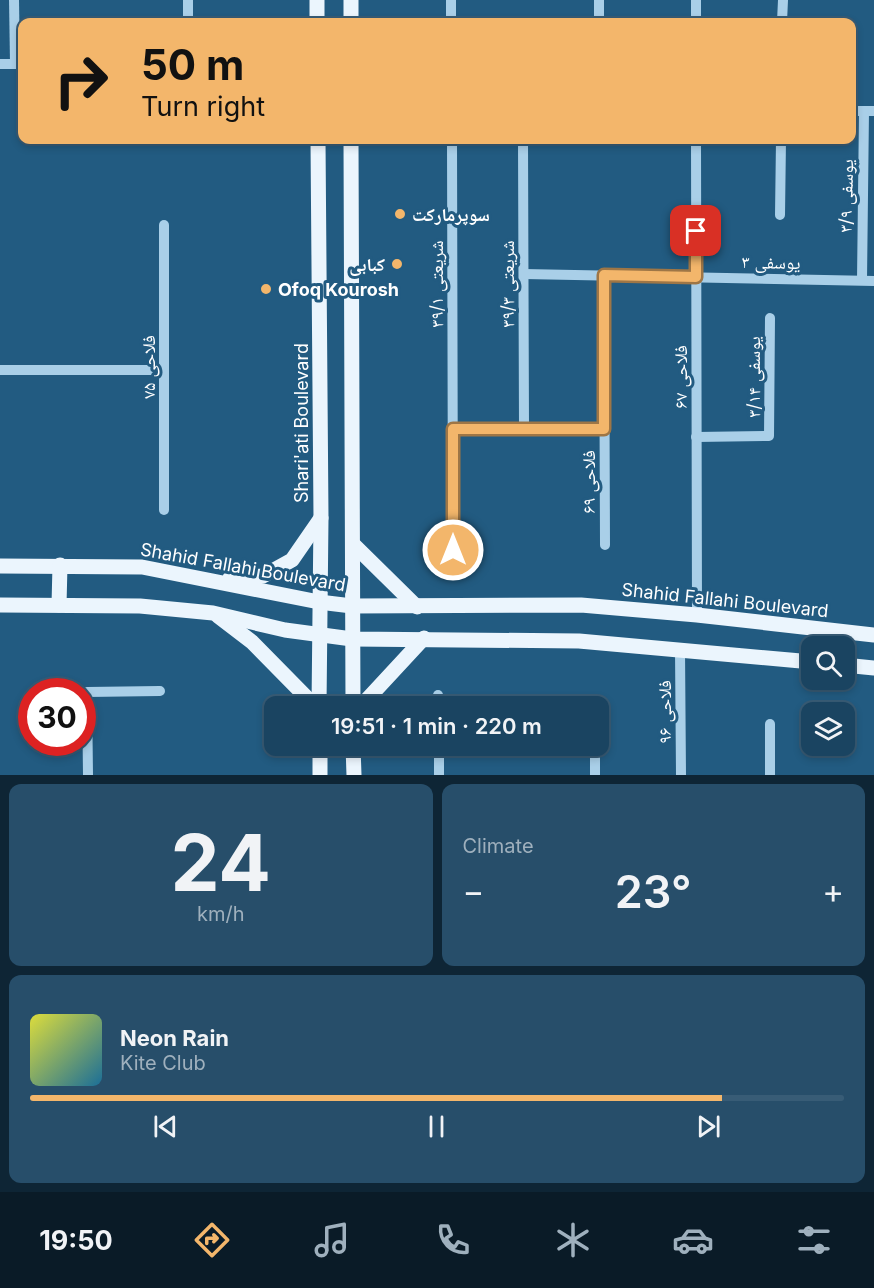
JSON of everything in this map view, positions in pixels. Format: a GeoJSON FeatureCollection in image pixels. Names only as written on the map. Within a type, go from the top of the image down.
{"type":"FeatureCollection","features":[{"type":"Feature","properties":{"kind":"main road"},"geometry":{"type":"LineString","coordinates":[[317,0],[317,18]]}},
{"type":"Feature","properties":{"kind":"main road"},"geometry":{"type":"LineString","coordinates":[[351,0],[351,18]]}},
{"type":"Feature","properties":{"kind":"main road","name":"Shari'ati Boulevard"},"geometry":{"type":"LineString","coordinates":[[317,696],[321,518],[318,144]]}},
{"type":"Feature","properties":{"kind":"main road"},"geometry":{"type":"LineString","coordinates":[[351,144],[353,696]]}},
{"type":"Feature","properties":{"kind":"main road"},"geometry":{"type":"LineString","coordinates":[[210,579],[263,576],[292,560],[321,518]]}},
{"type":"Feature","properties":{"kind":"main road"},"geometry":{"type":"LineString","coordinates":[[353,544],[417,607]]}},
{"type":"Feature","properties":{"kind":"main road"},"geometry":{"type":"LineString","coordinates":[[59,605],[60,565]]}},
{"type":"Feature","properties":{"kind":"main road","name":"Shahid Fallahi Boulevard"},"geometry":{"type":"LineString","coordinates":[[0,566],[142,567],[319,602],[352,606],[582,605],[697,615],[874,635]]}},
{"type":"Feature","properties":{"kind":"main road"},"geometry":{"type":"LineString","coordinates":[[0,605],[140,606],[213,613],[285,630],[352,639],[579,641],[801,661]]}},
{"type":"Feature","properties":{"kind":"main road"},"geometry":{"type":"LineString","coordinates":[[213,613],[252,642],[307,696]]}},
{"type":"Feature","properties":{"kind":"main road"},"geometry":{"type":"LineString","coordinates":[[370,696],[424,638]]}},
{"type":"Feature","properties":{"kind":"main road"},"geometry":{"type":"LineString","coordinates":[[855,666],[874,668]]}},
{"type":"Feature","properties":{"kind":"main road"},"geometry":{"type":"LineString","coordinates":[[320,756],[320,775]]}},
{"type":"Feature","properties":{"kind":"main road"},"geometry":{"type":"LineString","coordinates":[[353,756],[354,775]]}},
{"type":"Feature","properties":{"kind":"street"},"geometry":{"type":"LineString","coordinates":[[14,0],[18,51]]}},
{"type":"Feature","properties":{"kind":"street"},"geometry":{"type":"LineString","coordinates":[[188,0],[189,18]]}},
{"type":"Feature","properties":{"kind":"street"},"geometry":{"type":"LineString","coordinates":[[451,0],[451,18]]}},
{"type":"Feature","properties":{"kind":"street"},"geometry":{"type":"LineString","coordinates":[[599,0],[599,18]]}},
{"type":"Feature","properties":{"kind":"street"},"geometry":{"type":"LineString","coordinates":[[696,0],[696,18]]}},
{"type":"Feature","properties":{"kind":"street"},"geometry":{"type":"LineString","coordinates":[[782,18],[783,0]]}},
{"type":"Feature","properties":{"kind":"street"},"geometry":{"type":"LineString","coordinates":[[0,64],[18,64]]}},
{"type":"Feature","properties":{"kind":"street","name":"یوسفی ۳/۹"},"geometry":{"type":"LineString","coordinates":[[862,280],[863,111]]}},
{"type":"Feature","properties":{"kind":"street","name":"شریعتی ۳۹/۱"},"geometry":{"type":"LineString","coordinates":[[452,144],[453,550]]}},
{"type":"Feature","properties":{"kind":"street","name":"شریعتی ۳۹/۳"},"geometry":{"type":"LineString","coordinates":[[523,144],[525,429]]}},
{"type":"Feature","properties":{"kind":"street","name":"فلاحی ۶۷"},"geometry":{"type":"LineString","coordinates":[[696,144],[697,615]]}},
{"type":"Feature","properties":{"kind":"street"},"geometry":{"type":"LineString","coordinates":[[780,215],[781,144]]}},
{"type":"Feature","properties":{"kind":"street","name":"فلاحی ۷۵"},"geometry":{"type":"LineString","coordinates":[[164,225],[164,510]]}},
{"type":"Feature","properties":{"kind":"street","name":"یوسفی ۳"},"geometry":{"type":"LineString","coordinates":[[524,274],[874,281]]}},
{"type":"Feature","properties":{"kind":"street","name":"فلاحی ۶۹"},"geometry":{"type":"LineString","coordinates":[[604,275],[605,545]]}},
{"type":"Feature","properties":{"kind":"street","name":"یوسفی ۳/۱۴"},"geometry":{"type":"LineString","coordinates":[[696,437],[769,436],[770,318]]}},
{"type":"Feature","properties":{"kind":"street"},"geometry":{"type":"LineString","coordinates":[[0,370],[164,370]]}},
{"type":"Feature","properties":{"kind":"street"},"geometry":{"type":"LineString","coordinates":[[453,429],[604,429]]}},
{"type":"Feature","properties":{"kind":"street","name":"فلاحی ۹۶"},"geometry":{"type":"LineString","coordinates":[[680,650],[681,775]]}},
{"type":"Feature","properties":{"kind":"street"},"geometry":{"type":"LineString","coordinates":[[88,775],[87,692],[160,691]]}},
{"type":"Feature","properties":{"kind":"street"},"geometry":{"type":"LineString","coordinates":[[770,724],[770,775]]}},
{"type":"Feature","properties":{"kind":"street"},"geometry":{"type":"LineString","coordinates":[[439,756],[439,775]]}},
{"type":"Feature","properties":{"kind":"street"},"geometry":{"type":"LineString","coordinates":[[595,756],[595,775]]}},
{"type":"Feature","properties":{"kind":"place","name":"سوپرمارکت"},"geometry":{"type":"Point","coordinates":[400,214]}},
{"type":"Feature","properties":{"kind":"place","name":"کبابی"},"geometry":{"type":"Point","coordinates":[397,264]}},
{"type":"Feature","properties":{"kind":"place","name":"Ofoq Kourosh"},"geometry":{"type":"Point","coordinates":[266,289]}},
{"type":"Feature","properties":{"kind":"route"},"geometry":{"type":"LineString","coordinates":[[453,550],[453,429],[604,429],[604,275],[696,277],[696,231]]}}]}
